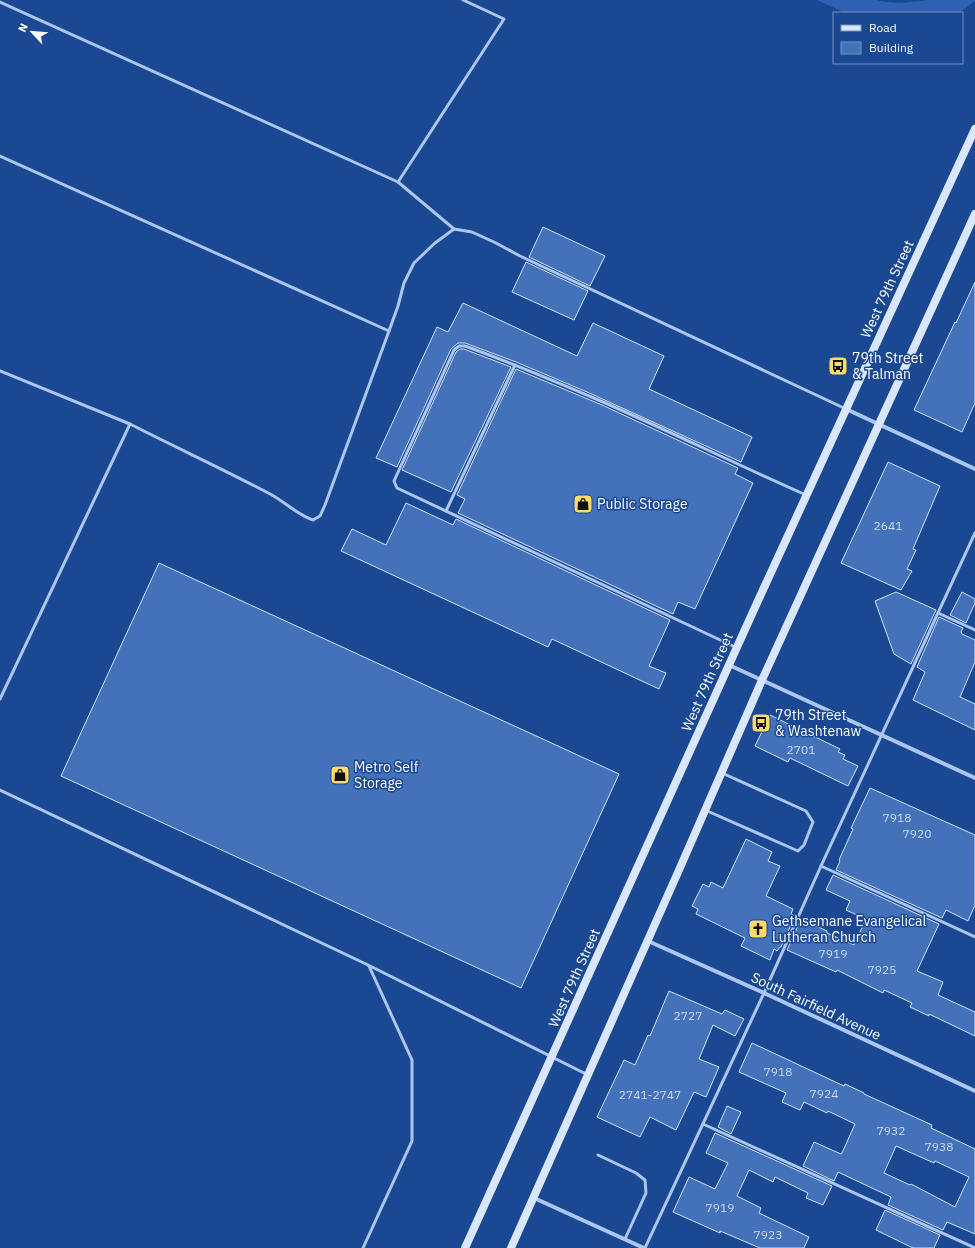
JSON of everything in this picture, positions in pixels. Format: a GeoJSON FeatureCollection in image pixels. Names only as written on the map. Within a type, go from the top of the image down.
{"type":"FeatureCollection","features":[{"type":"Feature","properties":{"kind":"main road","name":"West 79th Street"},"geometry":{"type":"LineString","coordinates":[[465,1248],[806,495],[975,129]]}},
{"type":"Feature","properties":{"kind":"main road"},"geometry":{"type":"LineString","coordinates":[[511,1248],[706,810],[762,680],[975,214]]}},
{"type":"Feature","properties":{"kind":"street"},"geometry":{"type":"LineString","coordinates":[[846,409],[975,469]]}},
{"type":"Feature","properties":{"kind":"street"},"geometry":{"type":"LineString","coordinates":[[729,665],[975,778]]}},
{"type":"Feature","properties":{"kind":"street","name":"South Fairfield Avenue"},"geometry":{"type":"LineString","coordinates":[[648,941],[975,1091]]}},
{"type":"Feature","properties":{"kind":"street"},"geometry":{"type":"LineString","coordinates":[[534,1198],[645,1248]]}},
{"type":"Feature","properties":{"kind":"lane"},"geometry":{"type":"LineString","coordinates":[[398,182],[504,19],[463,0]]}},
{"type":"Feature","properties":{"kind":"lane"},"geometry":{"type":"LineString","coordinates":[[0,2],[398,182],[454,229],[472,232],[496,243],[520,256],[846,409]]}},
{"type":"Feature","properties":{"kind":"lane"},"geometry":{"type":"LineString","coordinates":[[0,156],[389,331]]}},
{"type":"Feature","properties":{"kind":"lane"},"geometry":{"type":"LineString","coordinates":[[1,373],[130,424],[273,496],[300,512],[305,518],[313,520],[320,516],[325,505],[398,306],[404,283],[414,263],[435,243],[454,229]]}},
{"type":"Feature","properties":{"kind":"lane"},"geometry":{"type":"LineString","coordinates":[[737,648],[397,488],[394,481],[454,350],[459,346],[465,346],[603,402],[806,495]]}},
{"type":"Feature","properties":{"kind":"lane"},"geometry":{"type":"LineString","coordinates":[[446,511],[515,365]]}},
{"type":"Feature","properties":{"kind":"lane"},"geometry":{"type":"LineString","coordinates":[[0,699],[130,424]]}},
{"type":"Feature","properties":{"kind":"lane"},"geometry":{"type":"LineString","coordinates":[[645,1248],[764,994],[821,866],[975,533]]}},
{"type":"Feature","properties":{"kind":"lane"},"geometry":{"type":"LineString","coordinates":[[938,613],[975,630]]}},
{"type":"Feature","properties":{"kind":"lane"},"geometry":{"type":"LineString","coordinates":[[706,810],[798,851],[804,845],[813,822],[806,811],[722,773]]}},
{"type":"Feature","properties":{"kind":"lane"},"geometry":{"type":"LineString","coordinates":[[0,790],[368,965],[588,1075]]}},
{"type":"Feature","properties":{"kind":"lane"},"geometry":{"type":"LineString","coordinates":[[821,866],[975,937]]}},
{"type":"Feature","properties":{"kind":"lane"},"geometry":{"type":"LineString","coordinates":[[363,1248],[412,1142],[412,1060],[368,965]]}},
{"type":"Feature","properties":{"kind":"lane"},"geometry":{"type":"LineString","coordinates":[[703,1124],[975,1248]]}},
{"type":"Feature","properties":{"kind":"lane"},"geometry":{"type":"LineString","coordinates":[[598,1154],[636,1173],[645,1180],[646,1193],[625,1239]]}},
{"type":"Feature","properties":{"kind":"shaded area"},"geometry":{"type":"Polygon","coordinates":[[[817,0],[876,0],[896,3],[928,0],[975,0],[960,12],[843,12],[817,0]]]}},
{"type":"Feature","properties":{"kind":"building"},"geometry":{"type":"Polygon","coordinates":[[[543,227],[605,256],[590,286],[529,257],[543,227]]]}},
{"type":"Feature","properties":{"kind":"building"},"geometry":{"type":"Polygon","coordinates":[[[526,262],[588,291],[574,320],[512,292],[526,262]]]}},
{"type":"Feature","properties":{"kind":"building"},"geometry":{"type":"Polygon","coordinates":[[[975,282],[975,403],[962,432],[914,410],[975,282]]]}},
{"type":"Feature","properties":{"kind":"building"},"geometry":{"type":"Polygon","coordinates":[[[463,303],[577,356],[593,323],[664,356],[649,389],[752,437],[741,462],[587,392],[516,362],[465,343],[458,343],[451,349],[397,467],[376,458],[437,327],[448,332],[463,303]]]}},
{"type":"Feature","properties":{"kind":"building"},"geometry":{"type":"Polygon","coordinates":[[[460,349],[464,349],[511,367],[451,492],[402,470],[456,352],[460,349]]]}},
{"type":"Feature","properties":{"kind":"building"},"geometry":{"type":"Polygon","coordinates":[[[516,369],[602,405],[738,468],[735,474],[753,483],[695,609],[678,602],[673,614],[458,513],[465,499],[457,495],[516,369]]]}},
{"type":"Feature","properties":{"kind":"building"},"geometry":{"type":"Polygon","coordinates":[[[888,462],[940,486],[913,549],[916,550],[907,569],[912,571],[901,590],[841,563],[888,462]]]}},
{"type":"Feature","properties":{"kind":"building"},"geometry":{"type":"Polygon","coordinates":[[[406,503],[453,525],[456,519],[670,620],[649,666],[666,673],[659,689],[552,639],[548,647],[341,551],[352,529],[386,545],[406,503]]]}},
{"type":"Feature","properties":{"kind":"building","name":"Metro Self Storage"},"geometry":{"type":"Polygon","coordinates":[[[159,563],[619,774],[521,988],[61,776],[159,563]]]}},
{"type":"Feature","properties":{"kind":"building"},"geometry":{"type":"Polygon","coordinates":[[[896,592],[936,610],[911,664],[894,654],[875,601],[896,592]]]}},
{"type":"Feature","properties":{"kind":"building"},"geometry":{"type":"Polygon","coordinates":[[[962,592],[975,599],[975,603],[966,623],[950,615],[962,592]]]}},
{"type":"Feature","properties":{"kind":"building"},"geometry":{"type":"Polygon","coordinates":[[[939,617],[963,628],[961,632],[962,634],[975,640],[975,662],[960,697],[975,704],[975,730],[913,700],[925,672],[917,667],[939,617]]]}},
{"type":"Feature","properties":{"kind":"building"},"geometry":{"type":"Polygon","coordinates":[[[770,715],[840,749],[838,752],[845,755],[843,759],[858,766],[848,786],[790,758],[788,762],[755,746],[770,715]]]}},
{"type":"Feature","properties":{"kind":"building"},"geometry":{"type":"Polygon","coordinates":[[[870,788],[975,835],[975,905],[968,921],[946,910],[942,918],[836,870],[853,829],[851,828],[870,788]]]}},
{"type":"Feature","properties":{"kind":"building","name":"Gethsemane Evangelical Lutheran Church"},"geometry":{"type":"Polygon","coordinates":[[[746,839],[772,852],[768,861],[780,866],[766,896],[793,909],[791,914],[795,916],[781,947],[777,951],[774,949],[770,960],[741,946],[745,938],[696,914],[698,909],[692,906],[703,884],[709,887],[711,882],[723,888],[746,839]]]}},
{"type":"Feature","properties":{"kind":"building"},"geometry":{"type":"Polygon","coordinates":[[[833,875],[939,924],[917,971],[943,982],[938,995],[975,1012],[975,1036],[929,1014],[929,1016],[910,1007],[912,1003],[884,990],[883,993],[837,970],[836,972],[787,950],[801,919],[854,945],[866,919],[846,910],[850,901],[826,890],[833,875]]]}},
{"type":"Feature","properties":{"kind":"building"},"geometry":{"type":"Polygon","coordinates":[[[669,991],[722,1014],[725,1010],[744,1019],[735,1036],[713,1025],[699,1059],[719,1067],[706,1097],[694,1092],[676,1130],[650,1117],[640,1137],[597,1117],[624,1060],[635,1065],[648,1035],[650,1036],[669,991]]]}},
{"type":"Feature","properties":{"kind":"building"},"geometry":{"type":"Polygon","coordinates":[[[752,1043],[844,1086],[845,1084],[932,1125],[931,1128],[975,1149],[975,1234],[947,1222],[943,1230],[888,1205],[891,1197],[838,1172],[834,1181],[803,1166],[814,1142],[841,1154],[855,1124],[828,1111],[827,1113],[804,1102],[800,1110],[782,1102],[786,1093],[739,1072],[752,1043]],[[896,1146],[884,1173],[910,1185],[911,1184],[955,1207],[969,1177],[935,1161],[934,1163],[896,1146]]]}},
{"type":"Feature","properties":{"kind":"building"},"geometry":{"type":"Polygon","coordinates":[[[727,1106],[741,1112],[731,1134],[718,1127],[727,1106]]]}},
{"type":"Feature","properties":{"kind":"building"},"geometry":{"type":"Polygon","coordinates":[[[715,1133],[832,1186],[823,1205],[806,1198],[808,1193],[775,1177],[773,1182],[749,1170],[737,1196],[761,1208],[759,1213],[809,1237],[804,1248],[760,1248],[720,1231],[720,1233],[673,1212],[689,1177],[715,1189],[728,1163],[706,1153],[715,1133]]]}},
{"type":"Feature","properties":{"kind":"building"},"geometry":{"type":"Polygon","coordinates":[[[885,1210],[940,1235],[934,1248],[913,1248],[876,1230],[885,1210]]]}},
{"type":"Feature","properties":{"kind":"place","name":"79th Street & Talman"},"geometry":{"type":"Point","coordinates":[838,366]}},
{"type":"Feature","properties":{"kind":"place","name":"Public Storage"},"geometry":{"type":"Point","coordinates":[583,504]}},
{"type":"Feature","properties":{"kind":"place","name":"79th Street & Washtenaw"},"geometry":{"type":"Point","coordinates":[761,723]}},
{"type":"Feature","properties":{"kind":"place","name":"Metro Self Storage"},"geometry":{"type":"Point","coordinates":[340,775]}},
{"type":"Feature","properties":{"kind":"place","name":"Gethsemane Evangelical Lutheran Church"},"geometry":{"type":"Point","coordinates":[758,929]}}]}
